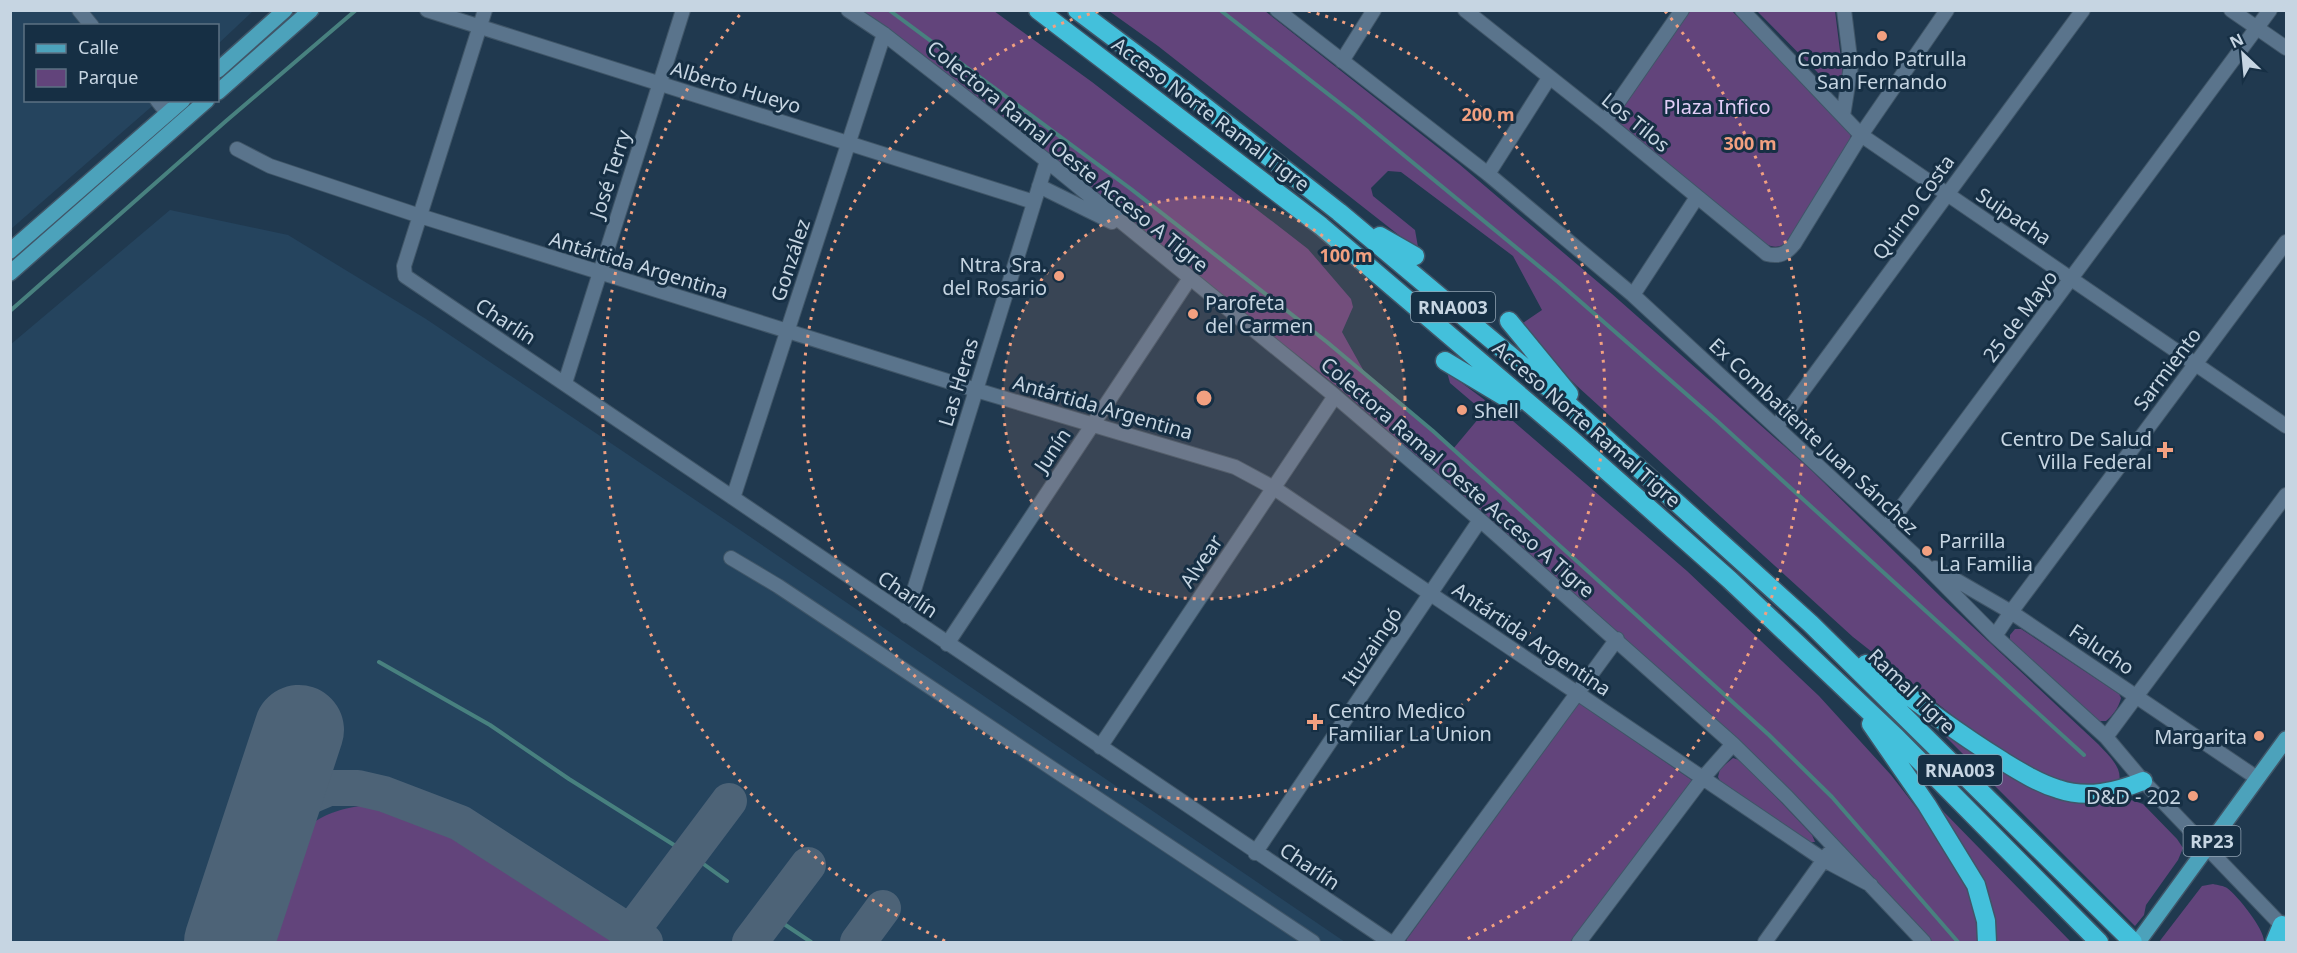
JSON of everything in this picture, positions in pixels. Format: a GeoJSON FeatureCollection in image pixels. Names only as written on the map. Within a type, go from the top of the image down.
{"type":"FeatureCollection","features":[{"type":"Feature","properties":{"kind":"highway","name":"Acceso Norte Ramal Tigre"},"geometry":{"type":"LineString","coordinates":[[1038,10],[1321,226],[1571,439],[1730,580],[1814,660]]}},
{"type":"Feature","properties":{"kind":"highway","name":"Acceso Norte Ramal Tigre"},"geometry":{"type":"LineString","coordinates":[[1077,10],[1339,212],[1561,398],[1811,624]]}},
{"type":"Feature","properties":{"kind":"highway"},"geometry":{"type":"LineString","coordinates":[[1188,125],[1343,259]]}},
{"type":"Feature","properties":{"kind":"highway"},"geometry":{"type":"LineString","coordinates":[[1339,212],[1415,256]]}},
{"type":"Feature","properties":{"kind":"highway"},"geometry":{"type":"LineString","coordinates":[[1509,321],[1606,439]]}},
{"type":"Feature","properties":{"kind":"highway"},"geometry":{"type":"LineString","coordinates":[[1445,361],[1571,439]]}},
{"type":"Feature","properties":{"kind":"highway"},"geometry":{"type":"LineString","coordinates":[[1811,624],[1954,730],[2040,782],[2058,790],[2094,794],[2111,792],[2143,781]]}},
{"type":"Feature","properties":{"kind":"highway","name":"Ramal Tigre"},"geometry":{"type":"LineString","coordinates":[[1811,624],[2133,942]]}},
{"type":"Feature","properties":{"kind":"highway"},"geometry":{"type":"LineString","coordinates":[[1814,660],[1874,729],[1962,860],[1982,900],[1987,942]]}},
{"type":"Feature","properties":{"kind":"highway","name":"RNA003"},"geometry":{"type":"LineString","coordinates":[[1814,660],[1896,737],[2096,939]]}},
{"type":"Feature","properties":{"kind":"main road"},"geometry":{"type":"LineString","coordinates":[[219,69],[285,10]]}},
{"type":"Feature","properties":{"kind":"main road"},"geometry":{"type":"LineString","coordinates":[[219,91],[312,10]]}},
{"type":"Feature","properties":{"kind":"main road"},"geometry":{"type":"LineString","coordinates":[[10,251],[181,102]]}},
{"type":"Feature","properties":{"kind":"main road"},"geometry":{"type":"LineString","coordinates":[[10,273],[205,102]]}},
{"type":"Feature","properties":{"kind":"main road","name":"RP23"},"geometry":{"type":"LineString","coordinates":[[2138,942],[2286,739]]}},
{"type":"Feature","properties":{"kind":"street"},"geometry":{"type":"LineString","coordinates":[[79,10],[90,24]]}},
{"type":"Feature","properties":{"kind":"street","name":"Alberto Hueyo"},"geometry":{"type":"LineString","coordinates":[[427,10],[1034,202]]}},
{"type":"Feature","properties":{"kind":"street"},"geometry":{"type":"LineString","coordinates":[[420,216],[485,10]]}},
{"type":"Feature","properties":{"kind":"street","name":"José Terry"},"geometry":{"type":"LineString","coordinates":[[565,383],[683,10]]}},
{"type":"Feature","properties":{"kind":"street","name":"Colectora Ramal Oeste Acceso A Tigre"},"geometry":{"type":"LineString","coordinates":[[848,10],[884,34],[1047,161],[1335,396],[1480,520],[1733,744],[1834,846],[1924,942]]}},
{"type":"Feature","properties":{"kind":"street","name":"Ex Combatiente Juan Sánchez"},"geometry":{"type":"LineString","coordinates":[[1277,10],[1488,174],[1633,295],[1886,528],[1995,636],[2106,737],[2281,933]]}},
{"type":"Feature","properties":{"kind":"street"},"geometry":{"type":"LineString","coordinates":[[1342,61],[1374,10]]}},
{"type":"Feature","properties":{"kind":"street","name":"Los Tilos"},"geometry":{"type":"LineString","coordinates":[[1466,10],[1767,254],[1774,256],[1784,254],[1794,244],[1861,135]]}},
{"type":"Feature","properties":{"kind":"street"},"geometry":{"type":"LineString","coordinates":[[1605,121],[1682,10]]}},
{"type":"Feature","properties":{"kind":"street","name":"Suipacha"},"geometry":{"type":"LineString","coordinates":[[1742,10],[1861,135],[2286,426]]}},
{"type":"Feature","properties":{"kind":"street"},"geometry":{"type":"LineString","coordinates":[[1843,116],[1851,66],[1844,10]]}},
{"type":"Feature","properties":{"kind":"street"},"geometry":{"type":"LineString","coordinates":[[1861,135],[1947,10]]}},
{"type":"Feature","properties":{"kind":"street","name":"Quirno Costa"},"geometry":{"type":"LineString","coordinates":[[1776,427],[2083,10]]}},
{"type":"Feature","properties":{"kind":"street"},"geometry":{"type":"LineString","coordinates":[[2231,10],[2286,48]]}},
{"type":"Feature","properties":{"kind":"street","name":"25 de Mayo"},"geometry":{"type":"LineString","coordinates":[[1886,528],[2270,10]]}},
{"type":"Feature","properties":{"kind":"street","name":"González"},"geometry":{"type":"LineString","coordinates":[[733,498],[884,34]]}},
{"type":"Feature","properties":{"kind":"street"},"geometry":{"type":"LineString","coordinates":[[1488,174],[1550,78]]}},
{"type":"Feature","properties":{"kind":"street"},"geometry":{"type":"LineString","coordinates":[[159,102],[168,114]]}},
{"type":"Feature","properties":{"kind":"street","name":"Antártida Argentina"},"geometry":{"type":"LineString","coordinates":[[237,149],[270,166],[420,216],[976,390],[1235,467],[1274,488],[1824,860],[1871,885]]}},
{"type":"Feature","properties":{"kind":"street","name":"Las Heras"},"geometry":{"type":"LineString","coordinates":[[906,616],[1047,161]]}},
{"type":"Feature","properties":{"kind":"street"},"geometry":{"type":"LineString","coordinates":[[1039,186],[1133,232]]}},
{"type":"Feature","properties":{"kind":"street"},"geometry":{"type":"LineString","coordinates":[[1633,295],[1697,197]]}},
{"type":"Feature","properties":{"kind":"street","name":"Charlín"},"geometry":{"type":"LineString","coordinates":[[420,216],[404,266],[405,276],[1255,853],[1390,942]]}},
{"type":"Feature","properties":{"kind":"street","name":"Sarmiento"},"geometry":{"type":"LineString","coordinates":[[1995,636],[2286,243]]}},
{"type":"Feature","properties":{"kind":"street","name":"Junín"},"geometry":{"type":"LineString","coordinates":[[947,644],[1190,278]]}},
{"type":"Feature","properties":{"kind":"street","name":"Alvear"},"geometry":{"type":"LineString","coordinates":[[1100,747],[1335,396]]}},
{"type":"Feature","properties":{"kind":"street"},"geometry":{"type":"LineString","coordinates":[[2106,737],[2286,495]]}},
{"type":"Feature","properties":{"kind":"street","name":"Ituzaingó"},"geometry":{"type":"LineString","coordinates":[[1255,853],[1480,520]]}},
{"type":"Feature","properties":{"kind":"street"},"geometry":{"type":"LineString","coordinates":[[731,558],[788,592],[1312,942]]}},
{"type":"Feature","properties":{"kind":"street","name":"Falucho"},"geometry":{"type":"LineString","coordinates":[[1920,560],[2012,612],[2257,778]]}},
{"type":"Feature","properties":{"kind":"street"},"geometry":{"type":"LineString","coordinates":[[1395,942],[1617,639]]}},
{"type":"Feature","properties":{"kind":"street"},"geometry":{"type":"LineString","coordinates":[[1579,942],[1702,779],[1733,744]]}},
{"type":"Feature","properties":{"kind":"street"},"geometry":{"type":"LineString","coordinates":[[1765,942],[1834,846]]}},
{"type":"Feature","properties":{"kind":"shaded area"},"geometry":{"type":"Polygon","coordinates":[[[11,11],[253,11],[219,43],[219,24],[24,24],[24,102],[157,102],[11,229],[11,11]]]}},
{"type":"Feature","properties":{"kind":"shaded area"},"geometry":{"type":"Polygon","coordinates":[[[170,210],[288,235],[426,319],[1345,942],[11,942],[10,345],[170,210]]]}},
{"type":"Feature","properties":{"kind":"green space"},"geometry":{"type":"Polygon","coordinates":[[[859,11],[994,11],[1092,82],[1308,249],[1351,299],[1353,307],[1342,332],[1366,375],[1453,449],[1484,412],[1450,383],[1447,372],[1513,421],[1687,571],[1819,696],[1891,775],[1939,837],[1974,903],[1981,942],[1930,942],[1845,848],[1764,764],[1339,388],[859,11]]]}},
{"type":"Feature","properties":{"kind":"green space"},"geometry":{"type":"Polygon","coordinates":[[[1109,11],[1265,11],[1459,164],[1612,294],[1809,468],[1942,598],[2110,756],[2119,771],[2119,782],[2069,788],[2039,775],[1985,741],[1853,637],[1536,346],[1520,325],[1542,310],[1513,256],[1401,172],[1388,171],[1371,188],[1373,196],[1415,230],[1418,247],[1414,247],[1158,46],[1109,11]]]}},
{"type":"Feature","properties":{"kind":"green space","name":"Plaza Infico"},"geometry":{"type":"Polygon","coordinates":[[[1690,11],[1732,11],[1851,134],[1850,140],[1787,242],[1779,246],[1766,244],[1617,124],[1615,120],[1618,110],[1690,11]]]}},
{"type":"Feature","properties":{"kind":"green space"},"geometry":{"type":"Polygon","coordinates":[[[1757,11],[1835,11],[1843,75],[1841,83],[1837,86],[1827,82],[1757,11]]]}},
{"type":"Feature","properties":{"kind":"green space"},"geometry":{"type":"Polygon","coordinates":[[[2015,629],[2021,629],[2119,694],[2120,701],[2111,716],[2106,721],[2097,721],[2010,640],[2010,635],[2015,629]]]}},
{"type":"Feature","properties":{"kind":"green space"},"geometry":{"type":"Polygon","coordinates":[[[1579,703],[1693,781],[1570,942],[1406,942],[1407,939],[1579,703]]]}},
{"type":"Feature","properties":{"kind":"green space"},"geometry":{"type":"Polygon","coordinates":[[[1928,719],[1999,766],[2143,804],[2183,848],[2178,860],[2146,905],[2144,915],[2135,926],[1928,719]]]}},
{"type":"Feature","properties":{"kind":"green space"},"geometry":{"type":"Polygon","coordinates":[[[1733,758],[1742,761],[1812,835],[1815,842],[1810,842],[1720,781],[1718,777],[1720,769],[1733,758]]]}},
{"type":"Feature","properties":{"kind":"green space"},"geometry":{"type":"Polygon","coordinates":[[[360,806],[405,815],[450,834],[493,859],[621,942],[261,942],[294,841],[315,821],[341,810],[360,806]]]}},
{"type":"Feature","properties":{"kind":"green space"},"geometry":{"type":"Polygon","coordinates":[[[1941,809],[2071,942],[1993,942],[1941,809]]]}},
{"type":"Feature","properties":{"kind":"green space"},"geometry":{"type":"Polygon","coordinates":[[[2213,884],[2227,888],[2238,898],[2256,922],[2264,942],[2159,942],[2202,886],[2213,884]]]}},
{"type":"Feature","properties":{"kind":"waterway"},"geometry":{"type":"LineString","coordinates":[[10,311],[356,10]]}},
{"type":"Feature","properties":{"kind":"waterway"},"geometry":{"type":"LineString","coordinates":[[889,10],[1131,189],[1327,342],[1433,431],[1769,735],[1832,797],[1958,942]]}},
{"type":"Feature","properties":{"kind":"waterway"},"geometry":{"type":"LineString","coordinates":[[1220,10],[1355,115],[1558,282],[1716,420],[2084,755]]}},
{"type":"Feature","properties":{"kind":"waterway"},"geometry":{"type":"LineString","coordinates":[[379,662],[490,725],[569,779],[674,845]]}},
{"type":"Feature","properties":{"kind":"waterway"},"geometry":{"type":"LineString","coordinates":[[698,860],[727,881]]}},
{"type":"Feature","properties":{"kind":"waterway"},"geometry":{"type":"LineString","coordinates":[[781,922],[811,942]]}},
{"type":"Feature","properties":{"kind":"taxiway"},"geometry":{"type":"LineString","coordinates":[[266,832],[281,814],[296,802],[329,788],[358,788],[384,794],[460,823],[645,942]]}},
{"type":"Feature","properties":{"kind":"taxiway"},"geometry":{"type":"LineString","coordinates":[[630,933],[729,801]]}},
{"type":"Feature","properties":{"kind":"taxiway"},"geometry":{"type":"LineString","coordinates":[[750,942],[808,865]]}},
{"type":"Feature","properties":{"kind":"taxiway"},"geometry":{"type":"LineString","coordinates":[[858,942],[883,908]]}},
{"type":"Feature","properties":{"kind":"runway"},"geometry":{"type":"LineString","coordinates":[[229,942],[299,730]]}},
{"type":"Feature","properties":{"kind":"place","name":"Comando Patrulla San Fernando"},"geometry":{"type":"Point","coordinates":[1882,36]}},
{"type":"Feature","properties":{"kind":"place","name":"Ntra. Sra. del Rosario"},"geometry":{"type":"Point","coordinates":[1059,276]}},
{"type":"Feature","properties":{"kind":"place","name":"Parofeta del Carmen"},"geometry":{"type":"Point","coordinates":[1193,314]}},
{"type":"Feature","properties":{"kind":"place","name":"Shell"},"geometry":{"type":"Point","coordinates":[1462,410]}},
{"type":"Feature","properties":{"kind":"place","name":"Centro De Salud Villa Federal"},"geometry":{"type":"Point","coordinates":[2165,450]}},
{"type":"Feature","properties":{"kind":"place","name":"Parrilla La Familia"},"geometry":{"type":"Point","coordinates":[1927,551]}},
{"type":"Feature","properties":{"kind":"place","name":"Centro Medico Familiar La Union"},"geometry":{"type":"Point","coordinates":[1315,722]}},
{"type":"Feature","properties":{"kind":"place","name":"Margarita"},"geometry":{"type":"Point","coordinates":[2259,736]}},
{"type":"Feature","properties":{"kind":"place","name":"D&D - 202"},"geometry":{"type":"Point","coordinates":[2193,796]}}]}
